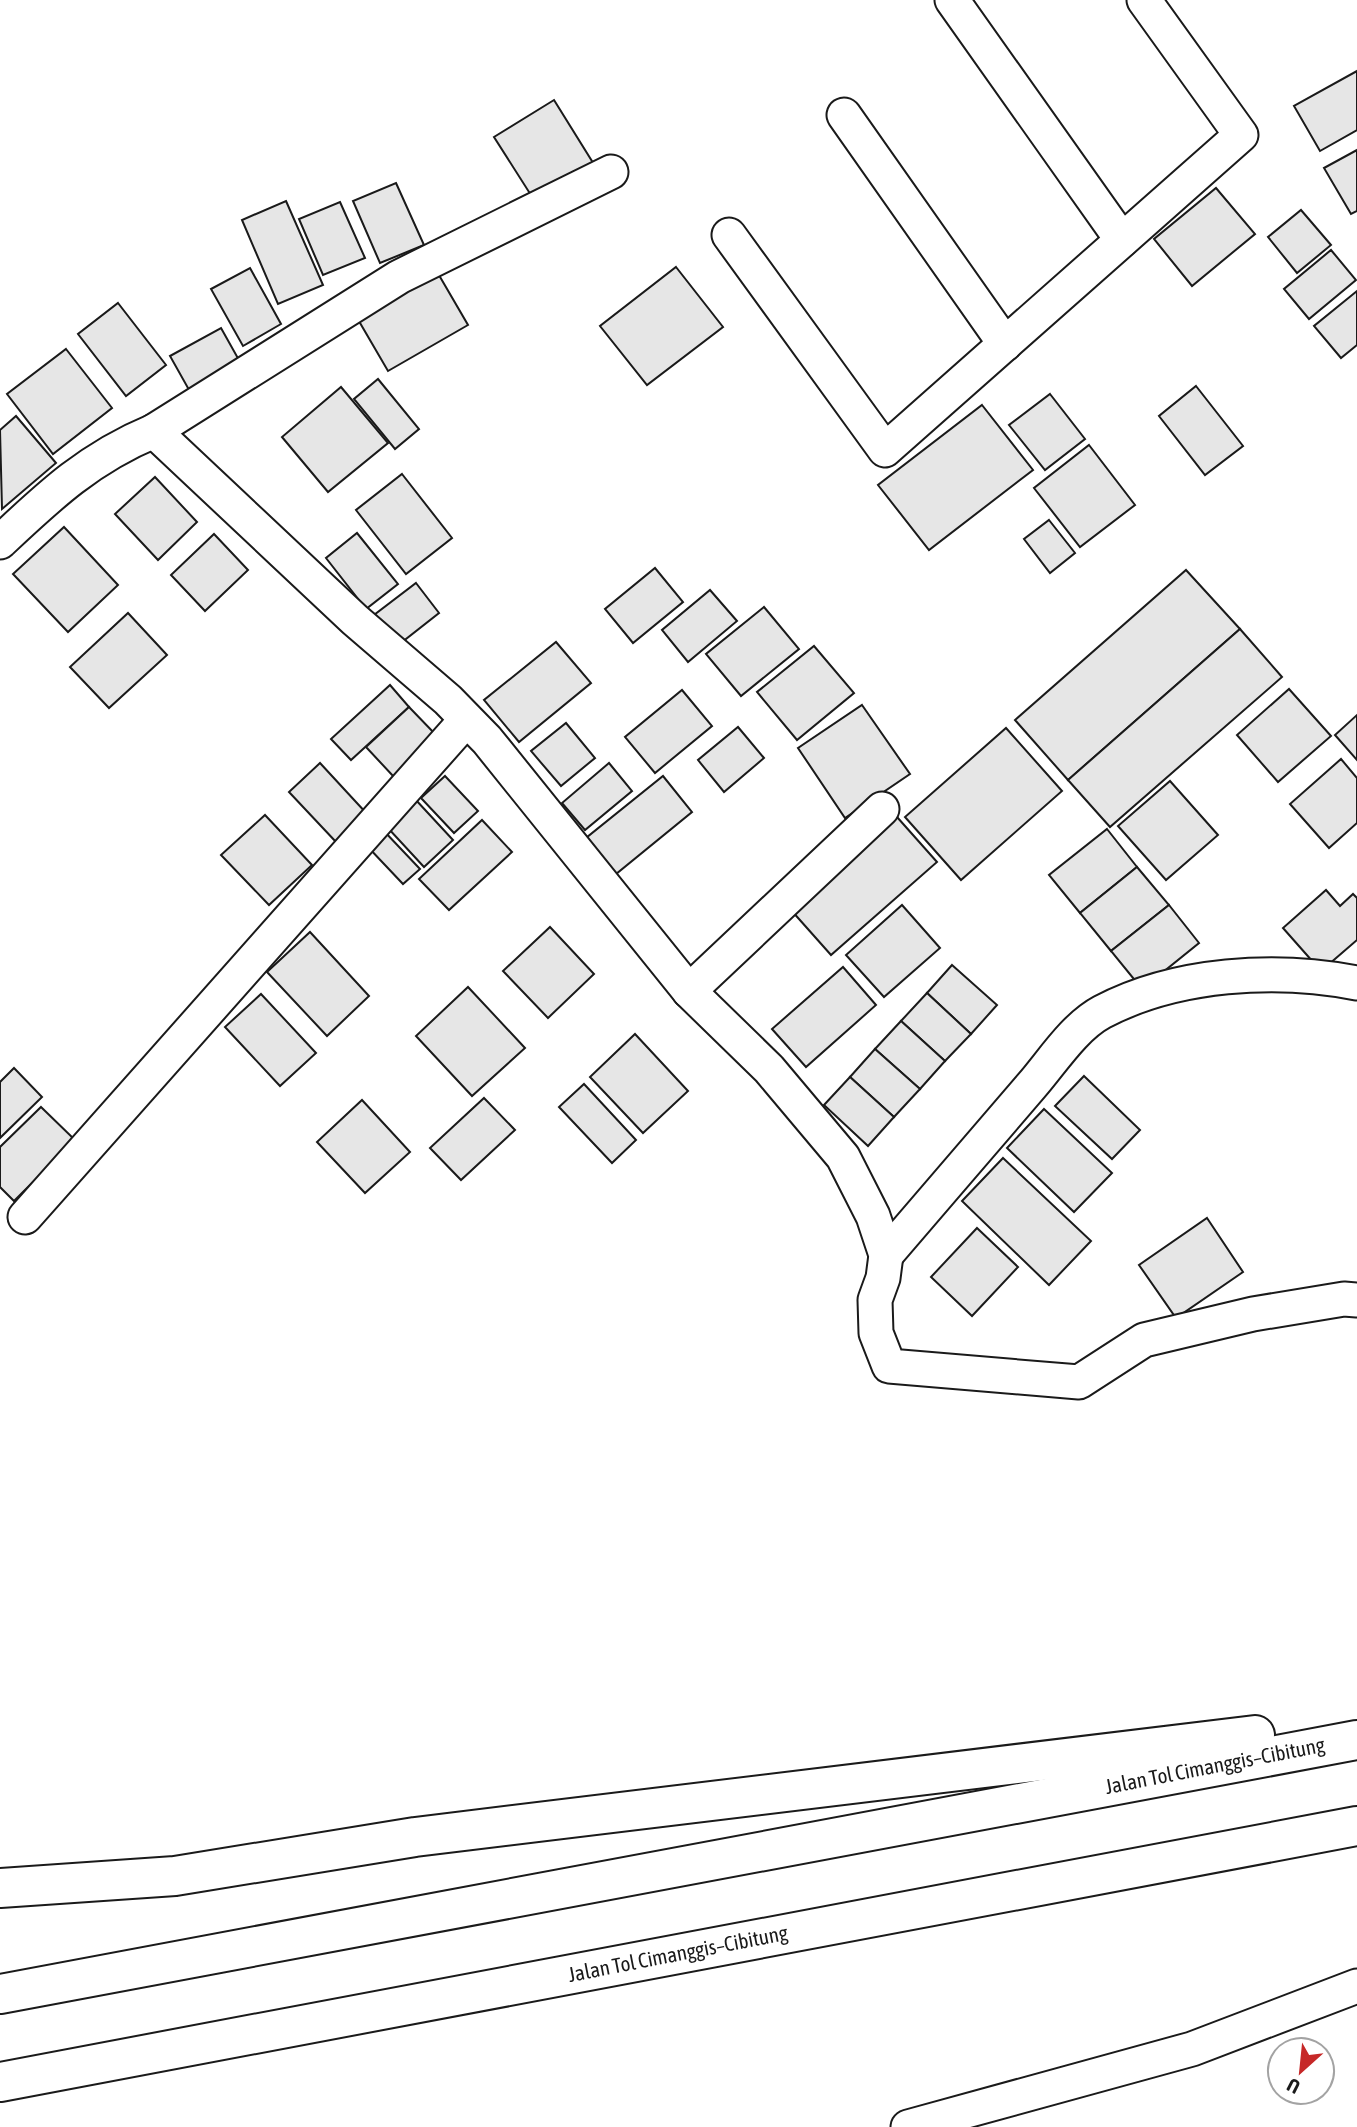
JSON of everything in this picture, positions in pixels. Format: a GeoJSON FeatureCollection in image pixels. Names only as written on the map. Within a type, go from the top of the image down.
{"type":"FeatureCollection","features":[{"type":"Feature","properties":{"kind":"highway"},"geometry":{"type":"LineString","coordinates":[[0,1888],[175,1876],[415,1837],[1357,1723]]}},
{"type":"Feature","properties":{"kind":"highway","name":"Jalan Tol Cimanggis–Cibitung"},"geometry":{"type":"LineString","coordinates":[[0,1993],[1357,1740]]}},
{"type":"Feature","properties":{"kind":"highway","name":"Jalan Tol Cimanggis–Cibitung"},"geometry":{"type":"LineString","coordinates":[[0,2082],[1357,1826]]}},
{"type":"Feature","properties":{"kind":"street"},"geometry":{"type":"LineString","coordinates":[[952,0],[1122,240]]}},
{"type":"Feature","properties":{"kind":"street"},"geometry":{"type":"LineString","coordinates":[[729,235],[886,450],[1241,135],[1144,0]]}},
{"type":"Feature","properties":{"kind":"street"},"geometry":{"type":"LineString","coordinates":[[844,114],[1005,344]]}},
{"type":"Feature","properties":{"kind":"street"},"geometry":{"type":"LineString","coordinates":[[0,542],[57,489],[115,447],[154,432],[399,277],[611,172]]}},
{"type":"Feature","properties":{"kind":"street"},"geometry":{"type":"LineString","coordinates":[[154,432],[487,740],[689,991],[769,1069],[843,1157],[873,1216],[886,1255],[875,1311],[876,1333],[889,1366],[1079,1382],[1144,1340],[1253,1314],[1344,1299],[1357,1300]]}},
{"type":"Feature","properties":{"kind":"street"},"geometry":{"type":"LineString","coordinates":[[25,1217],[466,719]]}},
{"type":"Feature","properties":{"kind":"street"},"geometry":{"type":"LineString","coordinates":[[689,991],[882,808]]}},
{"type":"Feature","properties":{"kind":"street"},"geometry":{"type":"LineString","coordinates":[[886,1255],[1052,1062],[1100,1013],[1157,990],[1209,980],[1328,978],[1357,983]]}},
{"type":"Feature","properties":{"kind":"street"},"geometry":{"type":"LineString","coordinates":[[908,2127],[1192,2049],[1357,1986]]}},
{"type":"Feature","properties":{"kind":"building"},"geometry":{"type":"Polygon","coordinates":[[[1357,71],[1357,130],[1320,151],[1294,106],[1357,71]]]}},
{"type":"Feature","properties":{"kind":"building"},"geometry":{"type":"Polygon","coordinates":[[[554,100],[595,166],[536,203],[494,137],[554,100]]]}},
{"type":"Feature","properties":{"kind":"building"},"geometry":{"type":"Polygon","coordinates":[[[1357,150],[1357,211],[1351,214],[1324,168],[1357,150]]]}},
{"type":"Feature","properties":{"kind":"building"},"geometry":{"type":"Polygon","coordinates":[[[396,183],[424,245],[380,263],[353,201],[396,183]]]}},
{"type":"Feature","properties":{"kind":"building"},"geometry":{"type":"Polygon","coordinates":[[[1216,188],[1255,234],[1192,286],[1154,239],[1216,188]]]}},
{"type":"Feature","properties":{"kind":"building"},"geometry":{"type":"Polygon","coordinates":[[[286,201],[323,285],[278,304],[242,220],[286,201]]]}},
{"type":"Feature","properties":{"kind":"building"},"geometry":{"type":"Polygon","coordinates":[[[340,202],[365,258],[323,275],[299,219],[340,202]]]}},
{"type":"Feature","properties":{"kind":"building"},"geometry":{"type":"Polygon","coordinates":[[[1301,210],[1331,245],[1297,273],[1268,237],[1301,210]]]}},
{"type":"Feature","properties":{"kind":"building"},"geometry":{"type":"Polygon","coordinates":[[[1331,250],[1356,280],[1309,319],[1284,289],[1331,250]]]}},
{"type":"Feature","properties":{"kind":"building"},"geometry":{"type":"Polygon","coordinates":[[[676,267],[723,327],[647,385],[600,326],[676,267]]]}},
{"type":"Feature","properties":{"kind":"building"},"geometry":{"type":"Polygon","coordinates":[[[250,268],[281,324],[243,346],[211,289],[250,268]]]}},
{"type":"Feature","properties":{"kind":"building"},"geometry":{"type":"Polygon","coordinates":[[[436,270],[468,325],[388,371],[356,316],[436,270]]]}},
{"type":"Feature","properties":{"kind":"building"},"geometry":{"type":"Polygon","coordinates":[[[1357,291],[1357,345],[1341,358],[1314,326],[1357,291]]]}},
{"type":"Feature","properties":{"kind":"building"},"geometry":{"type":"Polygon","coordinates":[[[118,303],[166,365],[126,396],[78,334],[118,303]]]}},
{"type":"Feature","properties":{"kind":"building"},"geometry":{"type":"Polygon","coordinates":[[[221,328],[244,369],[193,397],[170,356],[221,328]]]}},
{"type":"Feature","properties":{"kind":"building"},"geometry":{"type":"Polygon","coordinates":[[[66,349],[112,408],[53,454],[7,394],[66,349]]]}},
{"type":"Feature","properties":{"kind":"building"},"geometry":{"type":"Polygon","coordinates":[[[378,379],[419,429],[395,449],[354,399],[378,379]]]}},
{"type":"Feature","properties":{"kind":"building"},"geometry":{"type":"Polygon","coordinates":[[[1196,386],[1243,446],[1205,475],[1159,416],[1196,386]]]}},
{"type":"Feature","properties":{"kind":"building"},"geometry":{"type":"Polygon","coordinates":[[[341,387],[388,443],[328,492],[282,437],[341,387]]]}},
{"type":"Feature","properties":{"kind":"building"},"geometry":{"type":"Polygon","coordinates":[[[1050,394],[1085,439],[1045,470],[1009,425],[1050,394]]]}},
{"type":"Feature","properties":{"kind":"building"},"geometry":{"type":"Polygon","coordinates":[[[982,405],[1033,470],[929,550],[878,485],[982,405]]]}},
{"type":"Feature","properties":{"kind":"building"},"geometry":{"type":"Polygon","coordinates":[[[16,416],[56,463],[2,509],[0,430],[16,416]]]}},
{"type":"Feature","properties":{"kind":"building"},"geometry":{"type":"Polygon","coordinates":[[[1089,445],[1135,505],[1080,547],[1034,488],[1089,445]]]}},
{"type":"Feature","properties":{"kind":"building"},"geometry":{"type":"Polygon","coordinates":[[[402,474],[452,538],[406,574],[356,510],[402,474]]]}},
{"type":"Feature","properties":{"kind":"building"},"geometry":{"type":"Polygon","coordinates":[[[155,477],[197,522],[158,560],[115,514],[155,477]]]}},
{"type":"Feature","properties":{"kind":"building"},"geometry":{"type":"Polygon","coordinates":[[[1049,520],[1075,553],[1050,573],[1024,539],[1049,520]]]}},
{"type":"Feature","properties":{"kind":"building"},"geometry":{"type":"Polygon","coordinates":[[[64,527],[118,585],[68,632],[13,574],[64,527]]]}},
{"type":"Feature","properties":{"kind":"building"},"geometry":{"type":"Polygon","coordinates":[[[357,533],[398,584],[366,609],[326,558],[357,533]]]}},
{"type":"Feature","properties":{"kind":"building"},"geometry":{"type":"Polygon","coordinates":[[[214,534],[248,570],[205,611],[171,575],[214,534]]]}},
{"type":"Feature","properties":{"kind":"building"},"geometry":{"type":"Polygon","coordinates":[[[655,568],[683,602],[633,643],[605,609],[655,568]]]}},
{"type":"Feature","properties":{"kind":"building"},"geometry":{"type":"Polygon","coordinates":[[[1186,570],[1240,629],[1068,780],[1015,720],[1186,570]]]}},
{"type":"Feature","properties":{"kind":"building"},"geometry":{"type":"Polygon","coordinates":[[[416,583],[439,613],[397,646],[374,615],[416,583]]]}},
{"type":"Feature","properties":{"kind":"building"},"geometry":{"type":"Polygon","coordinates":[[[710,590],[737,621],[688,662],[662,630],[710,590]]]}},
{"type":"Feature","properties":{"kind":"building"},"geometry":{"type":"Polygon","coordinates":[[[764,607],[799,649],[741,696],[706,654],[764,607]]]}},
{"type":"Feature","properties":{"kind":"building"},"geometry":{"type":"Polygon","coordinates":[[[128,613],[167,655],[109,708],[70,667],[128,613]]]}},
{"type":"Feature","properties":{"kind":"building"},"geometry":{"type":"Polygon","coordinates":[[[1240,629],[1282,677],[1110,827],[1068,780],[1240,629]]]}},
{"type":"Feature","properties":{"kind":"building"},"geometry":{"type":"Polygon","coordinates":[[[556,642],[591,683],[519,742],[484,700],[556,642]]]}},
{"type":"Feature","properties":{"kind":"building"},"geometry":{"type":"Polygon","coordinates":[[[814,646],[854,693],[797,740],[757,692],[814,646]]]}},
{"type":"Feature","properties":{"kind":"building"},"geometry":{"type":"Polygon","coordinates":[[[390,685],[409,707],[351,760],[331,739],[390,685]]]}},
{"type":"Feature","properties":{"kind":"building"},"geometry":{"type":"Polygon","coordinates":[[[1289,689],[1331,736],[1278,782],[1237,735],[1289,689]]]}},
{"type":"Feature","properties":{"kind":"building"},"geometry":{"type":"Polygon","coordinates":[[[682,690],[712,726],[655,773],[625,737],[682,690]]]}},
{"type":"Feature","properties":{"kind":"building"},"geometry":{"type":"Polygon","coordinates":[[[862,705],[910,774],[845,818],[798,748],[862,705]]]}},
{"type":"Feature","properties":{"kind":"building"},"geometry":{"type":"Polygon","coordinates":[[[409,707],[437,736],[394,777],[366,747],[409,707]]]}},
{"type":"Feature","properties":{"kind":"building"},"geometry":{"type":"Polygon","coordinates":[[[1357,715],[1357,760],[1335,735],[1357,715]]]}},
{"type":"Feature","properties":{"kind":"building"},"geometry":{"type":"Polygon","coordinates":[[[566,723],[595,758],[561,786],[531,751],[566,723]]]}},
{"type":"Feature","properties":{"kind":"building"},"geometry":{"type":"Polygon","coordinates":[[[738,727],[764,758],[724,792],[698,760],[738,727]]]}},
{"type":"Feature","properties":{"kind":"building"},"geometry":{"type":"Polygon","coordinates":[[[1006,728],[1062,791],[961,880],[905,817],[1006,728]]]}},
{"type":"Feature","properties":{"kind":"building"},"geometry":{"type":"Polygon","coordinates":[[[1341,759],[1357,778],[1357,823],[1329,848],[1290,804],[1341,759]]]}},
{"type":"Feature","properties":{"kind":"building"},"geometry":{"type":"Polygon","coordinates":[[[320,763],[368,815],[337,843],[289,792],[320,763]]]}},
{"type":"Feature","properties":{"kind":"building"},"geometry":{"type":"Polygon","coordinates":[[[609,763],[632,791],[585,830],[562,803],[609,763]]]}},
{"type":"Feature","properties":{"kind":"building"},"geometry":{"type":"Polygon","coordinates":[[[445,776],[478,811],[454,833],[421,798],[445,776]]]}},
{"type":"Feature","properties":{"kind":"building"},"geometry":{"type":"Polygon","coordinates":[[[663,776],[692,812],[616,874],[586,838],[663,776]]]}},
{"type":"Feature","properties":{"kind":"building"},"geometry":{"type":"Polygon","coordinates":[[[1170,781],[1218,835],[1166,880],[1118,826],[1170,781]]]}},
{"type":"Feature","properties":{"kind":"building"},"geometry":{"type":"Polygon","coordinates":[[[415,799],[453,840],[424,867],[387,827],[415,799]]]}},
{"type":"Feature","properties":{"kind":"building"},"geometry":{"type":"Polygon","coordinates":[[[265,815],[312,865],[269,905],[221,855],[265,815]]]}},
{"type":"Feature","properties":{"kind":"building"},"geometry":{"type":"Polygon","coordinates":[[[897,817],[937,862],[831,955],[791,910],[897,817]]]}},
{"type":"Feature","properties":{"kind":"building"},"geometry":{"type":"Polygon","coordinates":[[[482,820],[512,852],[449,910],[419,879],[482,820]]]}},
{"type":"Feature","properties":{"kind":"building"},"geometry":{"type":"Polygon","coordinates":[[[1107,829],[1137,867],[1080,913],[1049,875],[1107,829]]]}},
{"type":"Feature","properties":{"kind":"building"},"geometry":{"type":"Polygon","coordinates":[[[383,830],[420,869],[403,884],[367,846],[383,830]]]}},
{"type":"Feature","properties":{"kind":"building"},"geometry":{"type":"Polygon","coordinates":[[[1137,867],[1169,905],[1111,951],[1080,913],[1137,867]]]}},
{"type":"Feature","properties":{"kind":"building"},"geometry":{"type":"Polygon","coordinates":[[[1326,890],[1340,906],[1353,894],[1357,898],[1357,940],[1321,971],[1283,928],[1326,890]]]}},
{"type":"Feature","properties":{"kind":"building"},"geometry":{"type":"Polygon","coordinates":[[[902,905],[940,948],[884,997],[846,955],[902,905]]]}},
{"type":"Feature","properties":{"kind":"building"},"geometry":{"type":"Polygon","coordinates":[[[1169,905],[1199,943],[1142,989],[1111,951],[1169,905]]]}},
{"type":"Feature","properties":{"kind":"building"},"geometry":{"type":"Polygon","coordinates":[[[550,927],[594,974],[548,1018],[503,971],[550,927]]]}},
{"type":"Feature","properties":{"kind":"building"},"geometry":{"type":"Polygon","coordinates":[[[310,932],[369,996],[327,1036],[267,972],[310,932]]]}},
{"type":"Feature","properties":{"kind":"building"},"geometry":{"type":"Polygon","coordinates":[[[952,965],[997,1005],[971,1034],[927,993],[952,965]]]}},
{"type":"Feature","properties":{"kind":"building"},"geometry":{"type":"Polygon","coordinates":[[[843,967],[876,1005],[806,1067],[772,1029],[843,967]]]}},
{"type":"Feature","properties":{"kind":"building"},"geometry":{"type":"Polygon","coordinates":[[[468,987],[525,1048],[472,1096],[416,1036],[468,987]]]}},
{"type":"Feature","properties":{"kind":"building"},"geometry":{"type":"Polygon","coordinates":[[[927,993],[971,1034],[945,1061],[901,1021],[927,993]]]}},
{"type":"Feature","properties":{"kind":"building"},"geometry":{"type":"Polygon","coordinates":[[[261,994],[316,1053],[280,1086],[225,1027],[261,994]]]}},
{"type":"Feature","properties":{"kind":"building"},"geometry":{"type":"Polygon","coordinates":[[[901,1021],[945,1061],[920,1089],[875,1049],[901,1021]]]}},
{"type":"Feature","properties":{"kind":"building"},"geometry":{"type":"Polygon","coordinates":[[[635,1034],[688,1091],[643,1133],[590,1077],[635,1034]]]}},
{"type":"Feature","properties":{"kind":"building"},"geometry":{"type":"Polygon","coordinates":[[[875,1049],[920,1089],[894,1117],[850,1077],[875,1049]]]}},
{"type":"Feature","properties":{"kind":"building"},"geometry":{"type":"Polygon","coordinates":[[[14,1068],[42,1097],[0,1138],[0,1082],[14,1068]]]}},
{"type":"Feature","properties":{"kind":"building"},"geometry":{"type":"Polygon","coordinates":[[[1084,1076],[1140,1130],[1112,1159],[1055,1106],[1084,1076]]]}},
{"type":"Feature","properties":{"kind":"building"},"geometry":{"type":"Polygon","coordinates":[[[850,1077],[894,1117],[868,1146],[824,1105],[850,1077]]]}},
{"type":"Feature","properties":{"kind":"building"},"geometry":{"type":"Polygon","coordinates":[[[584,1084],[636,1140],[612,1163],[559,1107],[584,1084]]]}},
{"type":"Feature","properties":{"kind":"building"},"geometry":{"type":"Polygon","coordinates":[[[484,1098],[515,1130],[461,1180],[430,1148],[484,1098]]]}},
{"type":"Feature","properties":{"kind":"building"},"geometry":{"type":"Polygon","coordinates":[[[362,1100],[410,1152],[365,1193],[317,1142],[362,1100]]]}},
{"type":"Feature","properties":{"kind":"building"},"geometry":{"type":"Polygon","coordinates":[[[41,1107],[75,1140],[14,1201],[0,1187],[0,1147],[41,1107]]]}},
{"type":"Feature","properties":{"kind":"building"},"geometry":{"type":"Polygon","coordinates":[[[1044,1109],[1112,1173],[1074,1212],[1007,1148],[1044,1109]]]}},
{"type":"Feature","properties":{"kind":"building"},"geometry":{"type":"Polygon","coordinates":[[[1003,1158],[1091,1241],[1049,1285],[962,1201],[1003,1158]]]}},
{"type":"Feature","properties":{"kind":"building"},"geometry":{"type":"Polygon","coordinates":[[[1207,1218],[1243,1272],[1176,1318],[1139,1265],[1207,1218]]]}},
{"type":"Feature","properties":{"kind":"building"},"geometry":{"type":"Polygon","coordinates":[[[977,1228],[1018,1267],[972,1316],[931,1277],[977,1228]]]}}]}
